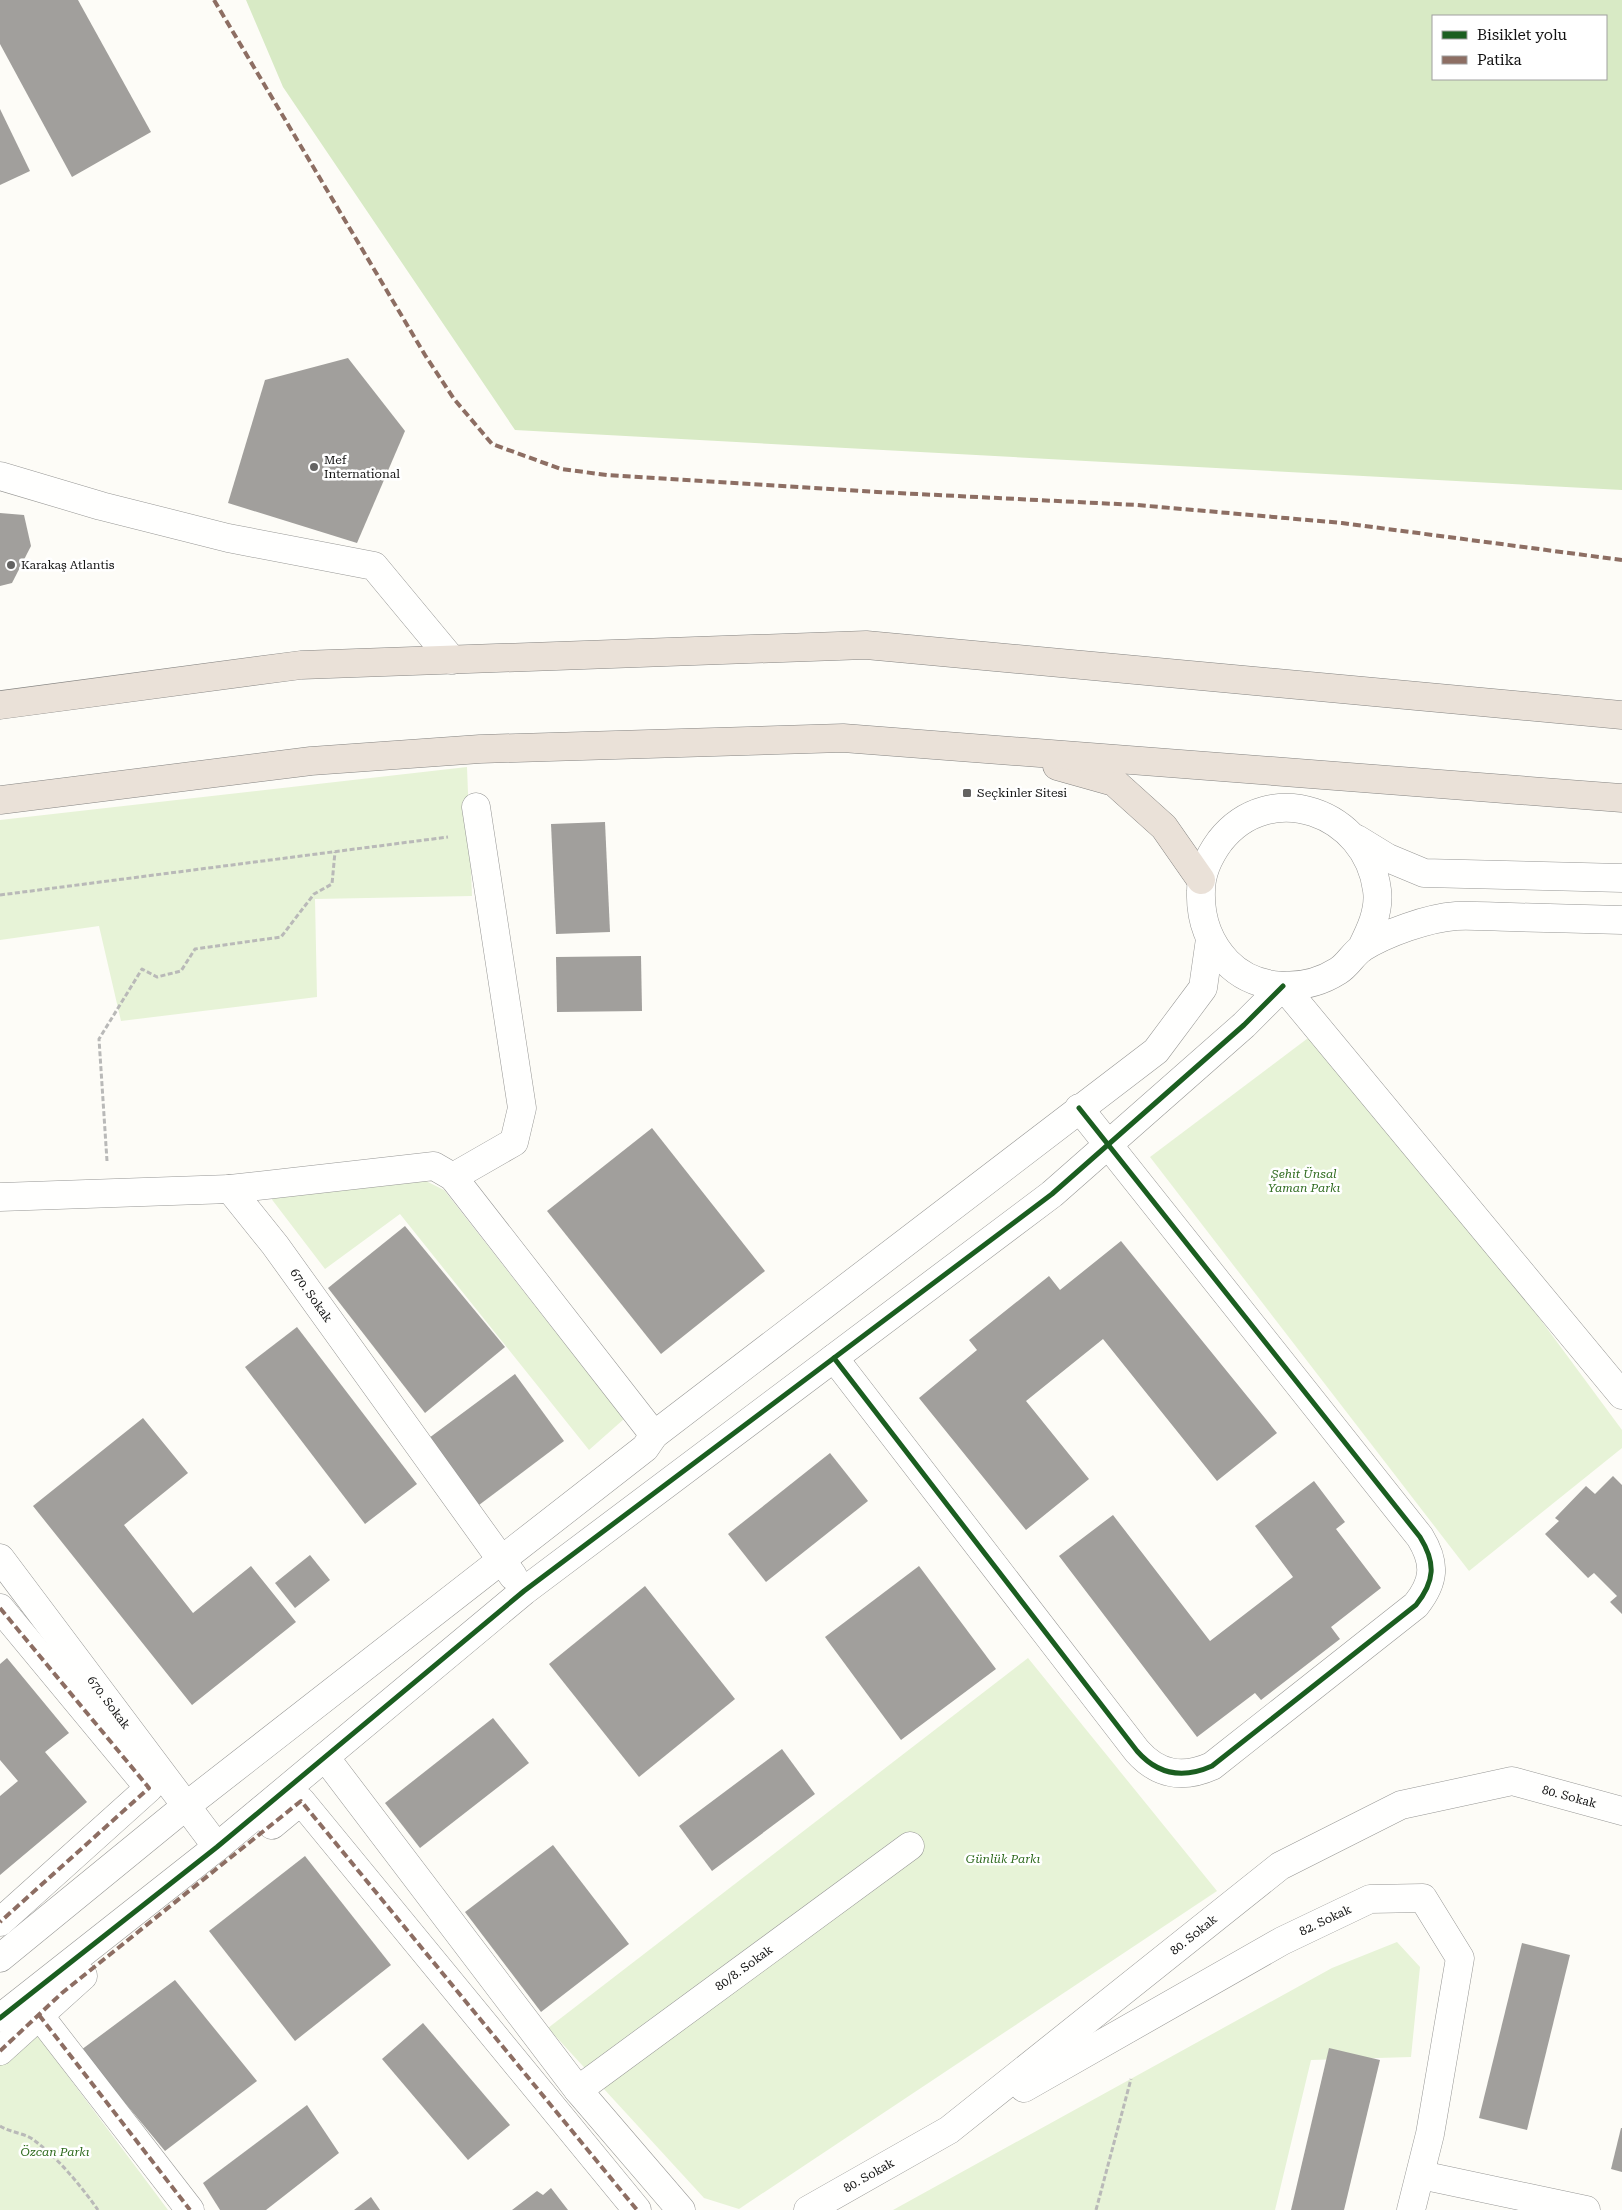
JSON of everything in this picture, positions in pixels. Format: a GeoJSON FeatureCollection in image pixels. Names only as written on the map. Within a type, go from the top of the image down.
{"type":"FeatureCollection","features":[{"type":"Feature","properties":{"kind":"highway"},"geometry":{"type":"LineString","coordinates":[[0,706],[301,665],[866,644],[1622,715]]}},
{"type":"Feature","properties":{"kind":"highway"},"geometry":{"type":"LineString","coordinates":[[0,800],[311,761],[480,748],[843,738],[1622,798]]}},
{"type":"Feature","properties":{"kind":"highway"},"geometry":{"type":"LineString","coordinates":[[1003,750],[1114,782],[1164,827],[1201,880]]}},
{"type":"Feature","properties":{"kind":"street"},"geometry":{"type":"LineString","coordinates":[[0,476],[101,506],[228,538],[374,566],[452,660]]}},
{"type":"Feature","properties":{"kind":"street"},"geometry":{"type":"LineString","coordinates":[[1622,878],[1424,873],[1388,858],[1356,839],[1334,821],[1308,810],[1280,808],[1252,815],[1228,830],[1211,853],[1201,880],[1200,910],[1210,939],[1228,963],[1254,980],[1283,986],[1313,983],[1333,974],[1340,970],[1361,949],[1395,931],[1455,916],[1622,920]]}},
{"type":"Feature","properties":{"kind":"street"},"geometry":{"type":"LineString","coordinates":[[454,1177],[514,1142],[522,1108],[477,820]]}},
{"type":"Feature","properties":{"kind":"street"},"geometry":{"type":"LineString","coordinates":[[1356,839],[1371,864],[1377,892],[1374,922],[1361,949]]}},
{"type":"Feature","properties":{"kind":"street"},"geometry":{"type":"LineString","coordinates":[[0,1958],[186,1806],[644,1448],[654,1436],[1156,1050],[1202,988],[1210,939]]}},
{"type":"Feature","properties":{"kind":"street"},"geometry":{"type":"LineString","coordinates":[[0,2018],[217,1847],[524,1591],[1052,1194],[1244,1025],[1283,986]]}},
{"type":"Feature","properties":{"kind":"street"},"geometry":{"type":"LineString","coordinates":[[1283,986],[1622,1395]]}},
{"type":"Feature","properties":{"kind":"street"},"geometry":{"type":"LineString","coordinates":[[834,1358],[1146,1761],[1169,1773],[1183,1775],[1198,1773],[1212,1766],[1416,1605],[1430,1582],[1432,1568],[1429,1551],[1420,1537],[1079,1108]]}},
{"type":"Feature","properties":{"kind":"street"},"geometry":{"type":"LineString","coordinates":[[0,1197],[230,1189],[434,1166],[454,1177],[654,1436]]}},
{"type":"Feature","properties":{"kind":"street","name":"670. Sokak"},"geometry":{"type":"LineString","coordinates":[[230,1189],[275,1245],[524,1591]]}},
{"type":"Feature","properties":{"kind":"street","name":"670. Sokak"},"geometry":{"type":"LineString","coordinates":[[0,1558],[217,1847]]}},
{"type":"Feature","properties":{"kind":"street"},"geometry":{"type":"LineString","coordinates":[[0,1608],[149,1788],[0,1922]]}},
{"type":"Feature","properties":{"kind":"street"},"geometry":{"type":"LineString","coordinates":[[325,1757],[578,2090],[681,2210]]}},
{"type":"Feature","properties":{"kind":"street","name":"80. Sokak"},"geometry":{"type":"LineString","coordinates":[[808,2210],[949,2130],[1280,1866],[1401,1805],[1512,1781],[1622,1811]]}},
{"type":"Feature","properties":{"kind":"street"},"geometry":{"type":"LineString","coordinates":[[0,2051],[62,1993],[301,1801],[637,2210]]}},
{"type":"Feature","properties":{"kind":"street","name":"80/8. Sokak"},"geometry":{"type":"LineString","coordinates":[[578,2090],[910,1846]]}},
{"type":"Feature","properties":{"kind":"street","name":"82. Sokak"},"geometry":{"type":"LineString","coordinates":[[949,2130],[1282,1941],[1370,1899],[1423,1898],[1460,1958],[1430,2134],[1411,2210]]}},
{"type":"Feature","properties":{"kind":"street"},"geometry":{"type":"LineString","coordinates":[[39,2015],[190,2210]]}},
{"type":"Feature","properties":{"kind":"street"},"geometry":{"type":"LineString","coordinates":[[1421,2175],[1586,2210]]}},
{"type":"Feature","properties":{"kind":"path"},"geometry":{"type":"LineString","coordinates":[[0,895],[335,852],[477,820]]}},
{"type":"Feature","properties":{"kind":"path"},"geometry":{"type":"LineString","coordinates":[[109,1193],[99,1039],[142,969],[157,977],[181,971],[195,949],[281,937],[314,894],[332,884],[335,852]]}},
{"type":"Feature","properties":{"kind":"path"},"geometry":{"type":"LineString","coordinates":[[1096,2210],[1131,2079]]}},
{"type":"Feature","properties":{"kind":"path"},"geometry":{"type":"LineString","coordinates":[[0,2126],[8,2131],[34,2140],[63,2168],[98,2210]]}},
{"type":"Feature","properties":{"kind":"green space"},"geometry":{"type":"Polygon","coordinates":[[[246,0],[1622,0],[1622,490],[515,430],[283,87],[246,0]]]}},
{"type":"Feature","properties":{"kind":"green space"},"geometry":{"type":"Polygon","coordinates":[[[467,767],[472,896],[315,899],[317,997],[121,1021],[99,926],[0,940],[0,820],[467,767]]]}},
{"type":"Feature","properties":{"kind":"green space","name":"Şehit Ünsal Yaman Parkı"},"geometry":{"type":"Polygon","coordinates":[[[1324,1026],[1622,1430],[1622,1448],[1469,1571],[1150,1157],[1324,1026]]]}},
{"type":"Feature","properties":{"kind":"green space"},"geometry":{"type":"Polygon","coordinates":[[[424,1180],[444,1190],[624,1419],[589,1450],[400,1214],[325,1269],[270,1197],[424,1180]]]}},
{"type":"Feature","properties":{"kind":"green space","name":"Günlük Parkı"},"geometry":{"type":"Polygon","coordinates":[[[1028,1658],[1217,1891],[739,2209],[704,2198],[548,2028],[1028,1658]]]}},
{"type":"Feature","properties":{"kind":"green space"},"geometry":{"type":"Polygon","coordinates":[[[1397,1942],[1420,1967],[1411,2057],[1311,2060],[1275,2210],[893,2210],[1332,1968],[1397,1942]]]}},
{"type":"Feature","properties":{"kind":"green space","name":"Özcan Parkı"},"geometry":{"type":"Polygon","coordinates":[[[35,2032],[168,2210],[0,2210],[0,2061],[35,2032]]]}},
{"type":"Feature","properties":{"kind":"building"},"geometry":{"type":"Polygon","coordinates":[[[0,0],[78,0],[151,132],[72,177],[0,44],[0,0]]]}},
{"type":"Feature","properties":{"kind":"building"},"geometry":{"type":"Polygon","coordinates":[[[0,109],[30,171],[0,185],[0,109]]]}},
{"type":"Feature","properties":{"kind":"building","name":"Mef International"},"geometry":{"type":"Polygon","coordinates":[[[348,358],[405,431],[357,543],[228,503],[265,380],[348,358]]]}},
{"type":"Feature","properties":{"kind":"building","name":"Karakaş Atlantis"},"geometry":{"type":"Polygon","coordinates":[[[0,513],[24,515],[31,546],[12,583],[0,586],[0,513]]]}},
{"type":"Feature","properties":{"kind":"building"},"geometry":{"type":"Polygon","coordinates":[[[605,822],[610,932],[556,934],[551,824],[605,822]]]}},
{"type":"Feature","properties":{"kind":"building"},"geometry":{"type":"Polygon","coordinates":[[[641,956],[642,1011],[557,1012],[556,957],[641,956]]]}},
{"type":"Feature","properties":{"kind":"building"},"geometry":{"type":"Polygon","coordinates":[[[652,1128],[765,1271],[661,1354],[547,1211],[652,1128]]]}},
{"type":"Feature","properties":{"kind":"building"},"geometry":{"type":"Polygon","coordinates":[[[405,1226],[505,1347],[425,1413],[328,1288],[405,1226]]]}},
{"type":"Feature","properties":{"kind":"building"},"geometry":{"type":"Polygon","coordinates":[[[1121,1241],[1277,1433],[1217,1481],[1103,1339],[1026,1401],[1089,1479],[1026,1530],[919,1398],[977,1350],[969,1340],[1049,1276],[1060,1290],[1121,1241]]]}},
{"type":"Feature","properties":{"kind":"building"},"geometry":{"type":"Polygon","coordinates":[[[297,1327],[417,1484],[365,1524],[245,1367],[297,1327]]]}},
{"type":"Feature","properties":{"kind":"building"},"geometry":{"type":"Polygon","coordinates":[[[515,1374],[564,1441],[479,1505],[429,1438],[515,1374]]]}},
{"type":"Feature","properties":{"kind":"building"},"geometry":{"type":"Polygon","coordinates":[[[143,1418],[188,1473],[124,1525],[193,1613],[251,1566],[296,1622],[192,1705],[33,1506],[143,1418]]]}},
{"type":"Feature","properties":{"kind":"building"},"geometry":{"type":"Polygon","coordinates":[[[830,1453],[868,1501],[766,1582],[728,1534],[830,1453]]]}},
{"type":"Feature","properties":{"kind":"building"},"geometry":{"type":"Polygon","coordinates":[[[1613,1476],[1622,1485],[1622,1614],[1610,1602],[1617,1596],[1594,1573],[1588,1578],[1545,1534],[1559,1521],[1555,1518],[1586,1486],[1595,1494],[1613,1476]]]}},
{"type":"Feature","properties":{"kind":"building"},"geometry":{"type":"Polygon","coordinates":[[[1314,1481],[1345,1522],[1336,1529],[1381,1588],[1331,1627],[1340,1639],[1261,1700],[1255,1693],[1197,1737],[1059,1556],[1113,1515],[1210,1641],[1293,1577],[1255,1526],[1314,1481]]]}},
{"type":"Feature","properties":{"kind":"building"},"geometry":{"type":"Polygon","coordinates":[[[310,1555],[330,1580],[295,1608],[275,1583],[310,1555]]]}},
{"type":"Feature","properties":{"kind":"building"},"geometry":{"type":"Polygon","coordinates":[[[919,1566],[996,1669],[901,1740],[825,1637],[919,1566]]]}},
{"type":"Feature","properties":{"kind":"building"},"geometry":{"type":"Polygon","coordinates":[[[645,1586],[735,1699],[639,1777],[549,1664],[645,1586]]]}},
{"type":"Feature","properties":{"kind":"building"},"geometry":{"type":"Polygon","coordinates":[[[7,1658],[69,1733],[45,1752],[87,1802],[0,1875],[0,1796],[18,1781],[0,1760],[0,1664],[7,1658]]]}},
{"type":"Feature","properties":{"kind":"building"},"geometry":{"type":"Polygon","coordinates":[[[493,1718],[529,1763],[420,1848],[385,1803],[493,1718]]]}},
{"type":"Feature","properties":{"kind":"building"},"geometry":{"type":"Polygon","coordinates":[[[782,1749],[815,1794],[712,1871],[679,1826],[782,1749]]]}},
{"type":"Feature","properties":{"kind":"building"},"geometry":{"type":"Polygon","coordinates":[[[553,1845],[629,1944],[541,2012],[465,1912],[553,1845]]]}},
{"type":"Feature","properties":{"kind":"building"},"geometry":{"type":"Polygon","coordinates":[[[305,1856],[391,1965],[295,2041],[209,1931],[305,1856]]]}},
{"type":"Feature","properties":{"kind":"building"},"geometry":{"type":"Polygon","coordinates":[[[1522,1943],[1570,1955],[1527,2130],[1479,2118],[1522,1943]]]}},
{"type":"Feature","properties":{"kind":"building"},"geometry":{"type":"Polygon","coordinates":[[[175,1980],[257,2081],[165,2151],[81,2050],[175,1980]]]}},
{"type":"Feature","properties":{"kind":"building"},"geometry":{"type":"Polygon","coordinates":[[[423,2023],[510,2125],[468,2160],[382,2059],[423,2023]]]}},
{"type":"Feature","properties":{"kind":"building"},"geometry":{"type":"Polygon","coordinates":[[[1329,2048],[1380,2060],[1344,2210],[1291,2210],[1329,2048]]]}},
{"type":"Feature","properties":{"kind":"building"},"geometry":{"type":"Polygon","coordinates":[[[307,2105],[339,2153],[266,2210],[220,2210],[203,2183],[307,2105]]]}},
{"type":"Feature","properties":{"kind":"building"},"geometry":{"type":"Polygon","coordinates":[[[1622,2128],[1622,2172],[1611,2169],[1622,2128]]]}},
{"type":"Feature","properties":{"kind":"building"},"geometry":{"type":"Polygon","coordinates":[[[551,2188],[568,2210],[512,2210],[537,2191],[543,2195],[551,2188]]]}},
{"type":"Feature","properties":{"kind":"building"},"geometry":{"type":"Polygon","coordinates":[[[371,2197],[380,2210],[354,2210],[371,2197]]]}},
{"type":"Feature","properties":{"kind":"marked path"},"geometry":{"type":"LineString","coordinates":[[214,0],[425,355],[454,399],[492,444],[561,469],[607,475],[877,492],[1137,505],[1342,523],[1622,560]]}},
{"type":"Feature","properties":{"kind":"marked path"},"geometry":{"type":"LineString","coordinates":[[0,1608],[149,1788],[0,1922]]}},
{"type":"Feature","properties":{"kind":"marked path"},"geometry":{"type":"LineString","coordinates":[[0,2051],[62,1993],[301,1801],[637,2210]]}},
{"type":"Feature","properties":{"kind":"marked path"},"geometry":{"type":"LineString","coordinates":[[39,2015],[190,2210]]}},
{"type":"Feature","properties":{"kind":"cycle path"},"geometry":{"type":"LineString","coordinates":[[0,2018],[217,1847],[524,1591],[1052,1194],[1244,1025],[1283,986]]}},
{"type":"Feature","properties":{"kind":"cycle path"},"geometry":{"type":"LineString","coordinates":[[834,1358],[1137,1751],[1145,1759],[1162,1770],[1191,1773],[1212,1766],[1416,1605],[1427,1588],[1431,1572],[1429,1555],[1420,1537],[1079,1108]]}},
{"type":"Feature","properties":{"kind":"place","name":"Mef International"},"geometry":{"type":"Point","coordinates":[314,467]}},
{"type":"Feature","properties":{"kind":"place","name":"Karakaş Atlantis"},"geometry":{"type":"Point","coordinates":[11,565]}},
{"type":"Feature","properties":{"kind":"place","name":"Seçkinler Sitesi"},"geometry":{"type":"Point","coordinates":[967,793]}}]}
